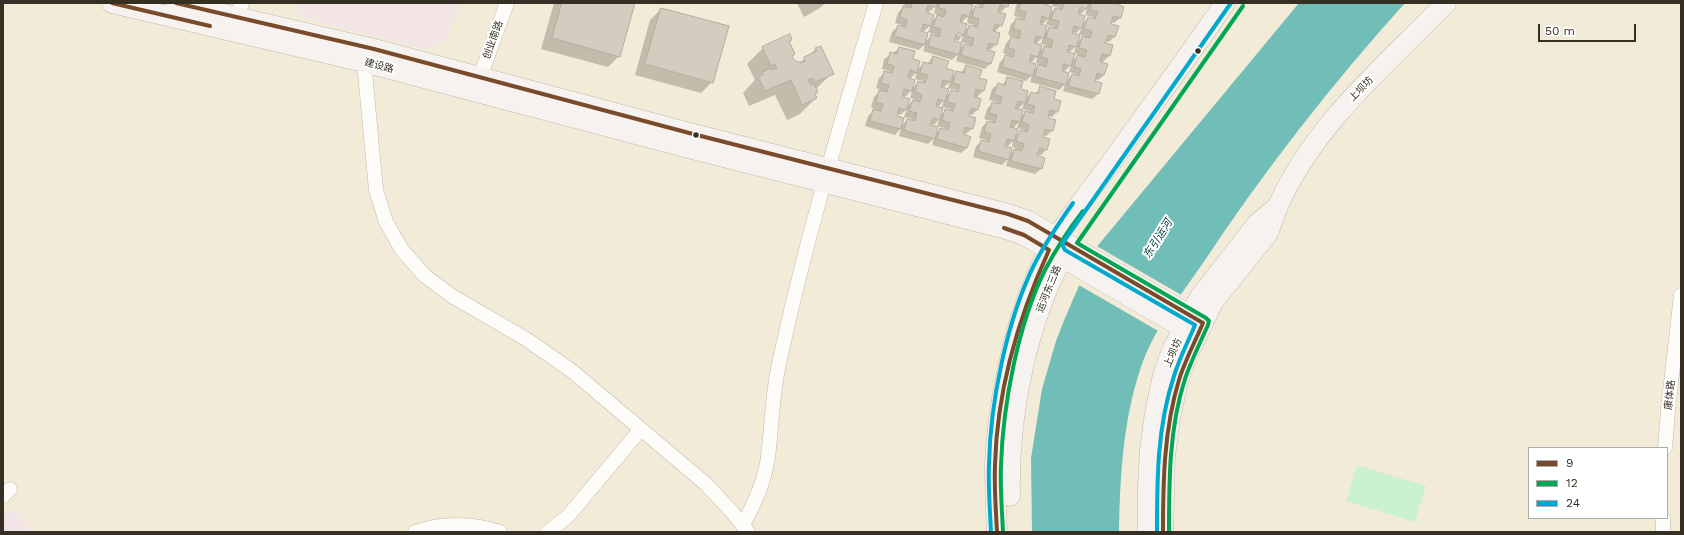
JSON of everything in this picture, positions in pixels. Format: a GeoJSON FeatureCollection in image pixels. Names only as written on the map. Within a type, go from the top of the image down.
{"type":"FeatureCollection","features":[{"type":"Feature","properties":{"kind":"street","name":"建设路"},"geometry":{"type":"LineString","coordinates":[[112,3],[364,62],[826,175],[1008,214],[1028,221],[1066,252],[1188,322]]}},
{"type":"Feature","properties":{"kind":"street","name":"建设路"},"geometry":{"type":"LineString","coordinates":[[176,3],[240,10],[374,49],[480,77],[826,175]]}},
{"type":"Feature","properties":{"kind":"street","name":"创业南路"},"geometry":{"type":"LineString","coordinates":[[480,77],[506,3]]}},
{"type":"Feature","properties":{"kind":"street"},"geometry":{"type":"LineString","coordinates":[[746,528],[768,458],[773,401],[779,365],[826,175],[876,3]]}},
{"type":"Feature","properties":{"kind":"street","name":"运河东三路"},"geometry":{"type":"LineString","coordinates":[[1010,532],[1009,472],[1012,437],[1023,368],[1042,304],[1066,252],[1200,39],[1225,3]]}},
{"type":"Feature","properties":{"kind":"street","name":"运河东三路"},"geometry":{"type":"LineString","coordinates":[[997,532],[995,465],[998,430],[1008,368],[1018,326],[1036,276],[1066,252],[1238,3]]}},
{"type":"Feature","properties":{"kind":"street","name":"上坝坊"},"geometry":{"type":"LineString","coordinates":[[1148,532],[1148,480],[1150,450],[1155,413],[1163,375],[1172,350],[1200,297],[1257,224],[1278,206],[1301,162],[1324,129],[1354,96],[1446,3]]}},
{"type":"Feature","properties":{"kind":"street"},"geometry":{"type":"LineString","coordinates":[[364,62],[376,190],[386,222],[402,250],[417,268],[438,287],[526,339],[572,371],[706,484],[746,528]]}},
{"type":"Feature","properties":{"kind":"street","name":"康体路"},"geometry":{"type":"LineString","coordinates":[[1665,447],[1681,295]]}},
{"type":"Feature","properties":{"kind":"street","name":"上坝坊"},"geometry":{"type":"LineString","coordinates":[[1163,532],[1165,456],[1170,418],[1178,381],[1187,356],[1188,322]]}},
{"type":"Feature","properties":{"kind":"street"},"geometry":{"type":"LineString","coordinates":[[548,532],[568,516],[641,429]]}},
{"type":"Feature","properties":{"kind":"street"},"geometry":{"type":"LineString","coordinates":[[1663,519],[1663,532]]}},
{"type":"Feature","properties":{"kind":"street"},"geometry":{"type":"LineString","coordinates":[[415,532],[458,524],[468,524],[500,532]]}},
{"type":"Feature","properties":{"kind":"shaded area"},"geometry":{"type":"Polygon","coordinates":[[[293,3],[461,3],[446,41],[422,49],[301,17],[293,3]]]}},
{"type":"Feature","properties":{"kind":"shaded area"},"geometry":{"type":"Polygon","coordinates":[[[17,508],[30,532],[3,532],[3,514],[17,508]]]}},
{"type":"Feature","properties":{"kind":"green space"},"geometry":{"type":"Polygon","coordinates":[[[1357,465],[1426,486],[1415,522],[1346,501],[1357,465]]]}},
{"type":"Feature","properties":{"kind":"water","name":"东引运河"},"geometry":{"type":"Polygon","coordinates":[[[1299,3],[1405,3],[1351,65],[1274,162],[1177,300],[1153,339],[1141,367],[1126,428],[1120,490],[1119,532],[1032,532],[1031,458],[1042,389],[1056,341],[1095,249],[1299,3]]]}},
{"type":"Feature","properties":{"kind":"pier"},"geometry":{"type":"Polygon","coordinates":[[[1095,245],[1183,296],[1160,332],[1077,284],[1095,245]]]}},
{"type":"Feature","properties":{"kind":"building"},"geometry":{"type":"Polygon","coordinates":[[[562,3],[635,3],[620,57],[552,38],[562,3]]]}},
{"type":"Feature","properties":{"kind":"building"},"geometry":{"type":"Polygon","coordinates":[[[912,3],[937,3],[936,7],[928,5],[926,12],[934,15],[931,26],[923,24],[921,31],[928,33],[925,45],[894,36],[898,25],[905,27],[907,20],[900,17],[903,6],[911,8],[912,3]]]}},
{"type":"Feature","properties":{"kind":"building"},"geometry":{"type":"Polygon","coordinates":[[[940,3],[965,3],[973,5],[969,17],[962,14],[960,22],[967,24],[964,35],[957,33],[954,41],[962,43],[959,55],[928,46],[931,34],[939,37],[941,29],[933,27],[937,15],[944,17],[946,10],[939,8],[940,3]]]}},
{"type":"Feature","properties":{"kind":"building"},"geometry":{"type":"Polygon","coordinates":[[[984,3],[1009,3],[1008,7],[1000,5],[998,12],[1006,14],[1002,26],[995,24],[993,31],[1000,33],[997,45],[989,43],[987,50],[995,52],[991,64],[961,55],[964,44],[972,46],[974,38],[966,36],[969,25],[977,27],[979,19],[972,17],[975,6],[982,8],[984,3]]]}},
{"type":"Feature","properties":{"kind":"building"},"geometry":{"type":"Polygon","coordinates":[[[1021,3],[1046,3],[1045,5],[1052,7],[1049,19],[1042,16],[1040,24],[1047,26],[1044,38],[1036,36],[1034,43],[1042,45],[1038,57],[1031,55],[1029,62],[1036,64],[1033,76],[1002,67],[1005,55],[1013,57],[1015,50],[1008,48],[1011,36],[1019,39],[1021,31],[1013,29],[1016,18],[1024,20],[1026,12],[1019,10],[1021,3]]]}},
{"type":"Feature","properties":{"kind":"building"},"geometry":{"type":"Polygon","coordinates":[[[1064,3],[1089,3],[1087,9],[1080,7],[1078,14],[1085,16],[1082,28],[1074,26],[1072,33],[1080,35],[1077,47],[1069,45],[1067,52],[1075,54],[1071,66],[1064,64],[1062,71],[1069,73],[1066,85],[1035,76],[1038,64],[1046,67],[1048,59],[1041,57],[1044,46],[1051,48],[1053,40],[1046,38],[1049,27],[1057,29],[1059,21],[1051,19],[1055,8],[1062,10],[1064,3]]]}},
{"type":"Feature","properties":{"kind":"building"},"geometry":{"type":"Polygon","coordinates":[[[1092,3],[1117,3],[1116,4],[1124,7],[1121,18],[1113,16],[1111,24],[1119,26],[1115,37],[1108,35],[1105,43],[1113,45],[1110,56],[1102,54],[1100,62],[1108,64],[1104,75],[1097,73],[1095,81],[1102,83],[1099,94],[1068,86],[1072,74],[1079,76],[1081,69],[1074,67],[1077,55],[1085,57],[1087,50],[1079,48],[1082,36],[1090,38],[1092,31],[1084,29],[1088,17],[1095,19],[1098,12],[1090,10],[1092,3]]]}},
{"type":"Feature","properties":{"kind":"building"},"geometry":{"type":"Polygon","coordinates":[[[661,8],[729,26],[713,83],[645,64],[661,8]]]}},
{"type":"Feature","properties":{"kind":"building"},"geometry":{"type":"Polygon","coordinates":[[[790,34],[792,40],[789,41],[795,54],[792,56],[794,60],[801,63],[805,61],[804,57],[817,51],[815,48],[821,46],[834,74],[815,82],[813,78],[808,80],[811,85],[814,84],[818,92],[815,94],[817,98],[802,105],[791,80],[765,91],[758,77],[763,75],[762,72],[771,68],[772,70],[777,68],[775,64],[771,66],[762,47],[790,34]]]}},
{"type":"Feature","properties":{"kind":"building"},"geometry":{"type":"Polygon","coordinates":[[[899,47],[915,51],[913,59],[920,61],[917,73],[910,70],[908,78],[915,80],[912,91],[904,89],[902,97],[910,99],[906,110],[899,108],[897,116],[904,118],[901,129],[870,121],[873,109],[881,111],[883,104],[876,102],[879,90],[887,92],[889,85],[881,83],[884,71],[892,73],[894,66],[887,64],[890,52],[897,54],[899,47]]]}},
{"type":"Feature","properties":{"kind":"building"},"geometry":{"type":"Polygon","coordinates":[[[933,56],[949,61],[946,68],[954,71],[951,82],[943,80],[941,87],[949,89],[945,101],[938,99],[936,106],[943,108],[940,120],[933,118],[930,125],[938,127],[935,139],[904,130],[907,119],[915,121],[917,113],[909,111],[913,100],[920,102],[922,95],[915,92],[918,81],[925,83],[928,75],[920,73],[923,62],[931,64],[933,56]]]}},
{"type":"Feature","properties":{"kind":"building"},"geometry":{"type":"Polygon","coordinates":[[[966,65],[982,70],[979,78],[987,80],[984,91],[976,89],[974,96],[981,99],[978,110],[971,108],[969,116],[976,118],[973,129],[965,127],[963,134],[971,137],[967,148],[937,139],[940,128],[948,130],[950,123],[942,120],[945,109],[953,111],[955,104],[947,102],[951,90],[958,92],[960,85],[953,83],[956,71],[964,73],[966,65]]]}},
{"type":"Feature","properties":{"kind":"building"},"geometry":{"type":"Polygon","coordinates":[[[1007,77],[1023,81],[1021,89],[1028,91],[1025,103],[1018,101],[1015,108],[1023,110],[1020,122],[1012,120],[1010,127],[1018,129],[1014,141],[1007,139],[1005,146],[1012,148],[1009,160],[978,151],[981,140],[989,142],[991,134],[984,132],[987,121],[995,123],[997,115],[989,113],[992,102],[1000,104],[1002,97],[994,94],[998,83],[1005,85],[1007,77]]]}},
{"type":"Feature","properties":{"kind":"building"},"geometry":{"type":"Polygon","coordinates":[[[1040,86],[1056,91],[1054,99],[1061,101],[1058,112],[1050,110],[1048,118],[1056,120],[1053,131],[1045,129],[1043,137],[1050,139],[1047,150],[1040,148],[1037,155],[1045,158],[1042,169],[1011,161],[1014,149],[1022,151],[1024,144],[1016,141],[1020,130],[1027,132],[1029,125],[1022,122],[1025,111],[1033,113],[1035,106],[1027,104],[1031,92],[1038,94],[1040,86]]]}},
{"type":"Feature","properties":{"kind":"transit line","name":"9"},"geometry":{"type":"LineString","coordinates":[[112,3],[210,26]]}},
{"type":"Feature","properties":{"kind":"transit line","name":"9"},"geometry":{"type":"LineString","coordinates":[[176,3],[374,49],[693,134],[1008,214],[1028,221],[1203,323],[1181,373],[1170,417],[1165,455],[1163,532]]}},
{"type":"Feature","properties":{"kind":"transit line","name":"24"},"geometry":{"type":"LineString","coordinates":[[1157,532],[1159,454],[1164,415],[1168,395],[1176,370],[1195,325],[1065,250],[1062,244],[1231,3]]}},
{"type":"Feature","properties":{"kind":"transit line","name":"12"},"geometry":{"type":"LineString","coordinates":[[1169,532],[1171,455],[1176,416],[1185,379],[1209,321],[1077,243],[1243,6]]}},
{"type":"Feature","properties":{"kind":"transit line","name":"24"},"geometry":{"type":"LineString","coordinates":[[991,532],[989,482],[990,441],[997,389],[1008,336],[1024,287],[1034,265],[1047,241],[1073,203]]}},
{"type":"Feature","properties":{"kind":"transit line","name":"12"},"geometry":{"type":"LineString","coordinates":[[1003,532],[1001,482],[1002,441],[1009,391],[1020,339],[1035,291],[1045,270],[1063,239],[1083,211]]}},
{"type":"Feature","properties":{"kind":"transit line","name":"9"},"geometry":{"type":"LineString","coordinates":[[997,532],[995,465],[1000,409],[1011,355],[1019,328],[1049,250],[1024,235],[1004,228]]}}]}
